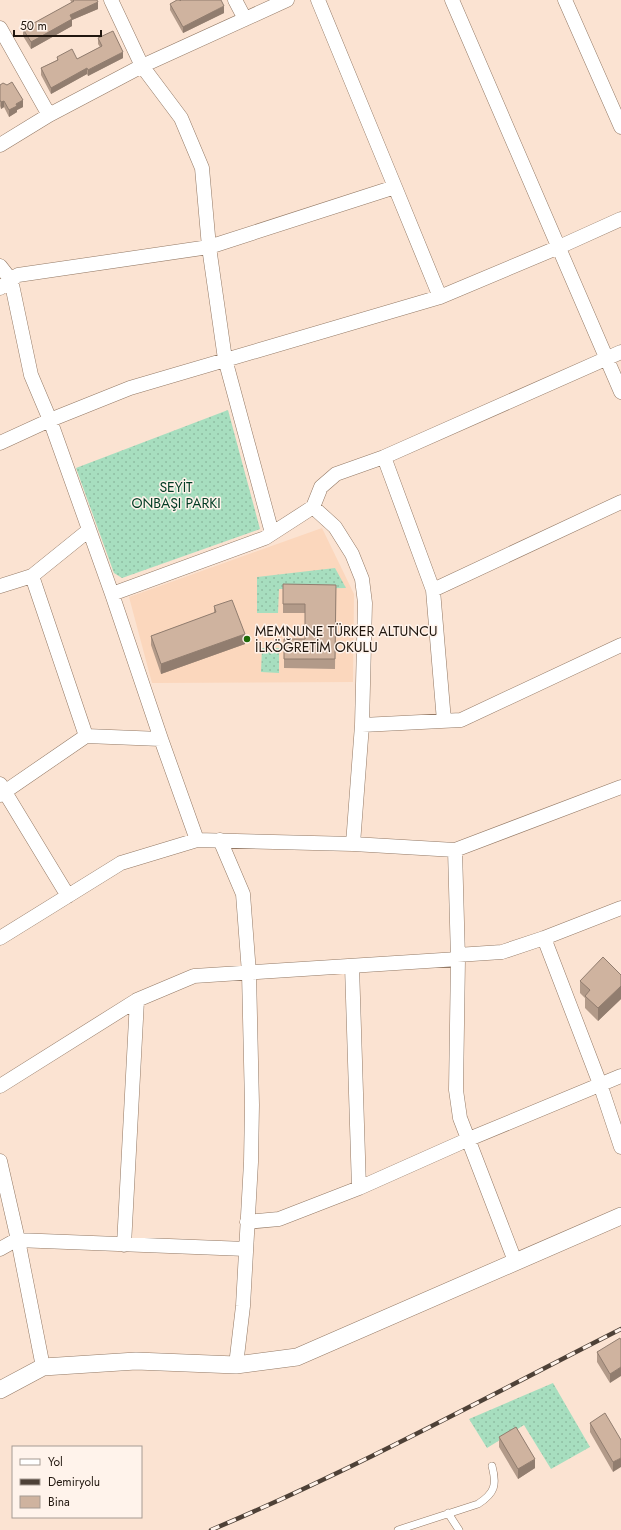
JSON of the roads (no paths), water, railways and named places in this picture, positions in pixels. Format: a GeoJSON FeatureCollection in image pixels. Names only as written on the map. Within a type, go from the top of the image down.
{"type":"FeatureCollection","features":[{"type":"Feature","properties":{"kind":"street"},"geometry":{"type":"LineString","coordinates":[[111,0],[142,66],[182,118],[202,168],[209,247],[225,360],[272,533]]}},
{"type":"Feature","properties":{"kind":"street"},"geometry":{"type":"LineString","coordinates":[[235,0],[245,19]]}},
{"type":"Feature","properties":{"kind":"street"},"geometry":{"type":"LineString","coordinates":[[0,145],[49,115],[142,66],[287,0]]}},
{"type":"Feature","properties":{"kind":"street"},"geometry":{"type":"LineString","coordinates":[[318,0],[440,297]]}},
{"type":"Feature","properties":{"kind":"street"},"geometry":{"type":"LineString","coordinates":[[452,0],[621,392]]}},
{"type":"Feature","properties":{"kind":"street"},"geometry":{"type":"LineString","coordinates":[[565,0],[621,127]]}},
{"type":"Feature","properties":{"kind":"street"},"geometry":{"type":"LineString","coordinates":[[0,28],[49,115]]}},
{"type":"Feature","properties":{"kind":"street"},"geometry":{"type":"LineString","coordinates":[[5,284],[18,275],[209,247],[395,187]]}},
{"type":"Feature","properties":{"kind":"street"},"geometry":{"type":"LineString","coordinates":[[0,443],[50,420],[130,388],[440,297],[558,248],[621,219]]}},
{"type":"Feature","properties":{"kind":"street"},"geometry":{"type":"LineString","coordinates":[[0,266],[31,375],[50,420],[197,840]]}},
{"type":"Feature","properties":{"kind":"street"},"geometry":{"type":"LineString","coordinates":[[112,594],[265,538],[313,507],[321,487],[336,474],[384,458],[621,352]]}},
{"type":"Feature","properties":{"kind":"street"},"geometry":{"type":"LineString","coordinates":[[384,458],[433,590],[444,721]]}},
{"type":"Feature","properties":{"kind":"street"},"geometry":{"type":"LineString","coordinates":[[433,590],[621,502]]}},
{"type":"Feature","properties":{"kind":"street"},"geometry":{"type":"LineString","coordinates":[[313,507],[334,527],[352,554],[362,579],[365,604],[362,725],[353,844]]}},
{"type":"Feature","properties":{"kind":"street"},"geometry":{"type":"LineString","coordinates":[[0,586],[32,576],[89,530]]}},
{"type":"Feature","properties":{"kind":"street"},"geometry":{"type":"LineString","coordinates":[[32,576],[86,736]]}},
{"type":"Feature","properties":{"kind":"street"},"geometry":{"type":"LineString","coordinates":[[362,725],[461,720],[621,645]]}},
{"type":"Feature","properties":{"kind":"street"},"geometry":{"type":"LineString","coordinates":[[68,896],[2,790],[86,736],[161,739]]}},
{"type":"Feature","properties":{"kind":"street"},"geometry":{"type":"LineString","coordinates":[[0,938],[121,864],[197,840],[353,844],[455,850],[621,787]]}},
{"type":"Feature","properties":{"kind":"street"},"geometry":{"type":"LineString","coordinates":[[220,840],[243,894],[249,973],[252,1104],[246,1249],[236,1365]]}},
{"type":"Feature","properties":{"kind":"street"},"geometry":{"type":"LineString","coordinates":[[455,850],[458,957],[456,1090],[460,1118],[515,1261]]}},
{"type":"Feature","properties":{"kind":"street"},"geometry":{"type":"LineString","coordinates":[[0,1086],[137,1000],[194,976],[352,966],[502,952],[544,938],[621,908]]}},
{"type":"Feature","properties":{"kind":"street"},"geometry":{"type":"LineString","coordinates":[[544,938],[600,1084],[621,1147]]}},
{"type":"Feature","properties":{"kind":"street"},"geometry":{"type":"LineString","coordinates":[[352,966],[359,1188]]}},
{"type":"Feature","properties":{"kind":"street"},"geometry":{"type":"LineString","coordinates":[[124,1244],[137,1000]]}},
{"type":"Feature","properties":{"kind":"street"},"geometry":{"type":"LineString","coordinates":[[247,1222],[279,1219],[359,1188],[469,1139],[621,1076]]}},
{"type":"Feature","properties":{"kind":"street"},"geometry":{"type":"LineString","coordinates":[[0,1161],[18,1240],[43,1366]]}},
{"type":"Feature","properties":{"kind":"street"},"geometry":{"type":"LineString","coordinates":[[0,1390],[43,1366],[136,1361],[236,1365],[297,1357],[621,1216]]}},
{"type":"Feature","properties":{"kind":"street"},"geometry":{"type":"LineString","coordinates":[[0,1249],[18,1240],[246,1249]]}},
{"type":"Feature","properties":{"kind":"lane"},"geometry":{"type":"LineString","coordinates":[[399,1530],[478,1504],[486,1499],[495,1487],[492,1466]]}},
{"type":"Feature","properties":{"kind":"lane"},"geometry":{"type":"LineString","coordinates":[[448,1514],[459,1530]]}},
{"type":"Feature","properties":{"kind":"railway"},"geometry":{"type":"LineString","coordinates":[[211,1530],[366,1459],[621,1329]]}},
{"type":"Feature","properties":{"kind":"place","name":"MEMNUNE TÜRKER ALTUNCU İLKÖĞRETİM OKULU"},"geometry":{"type":"Point","coordinates":[247,639]}},
{"type":"Feature","properties":{"kind":"park label","name":"SEYİT ONBAŞI PARKI"},"geometry":{"type":"Point","coordinates":[176,496]}}]}
